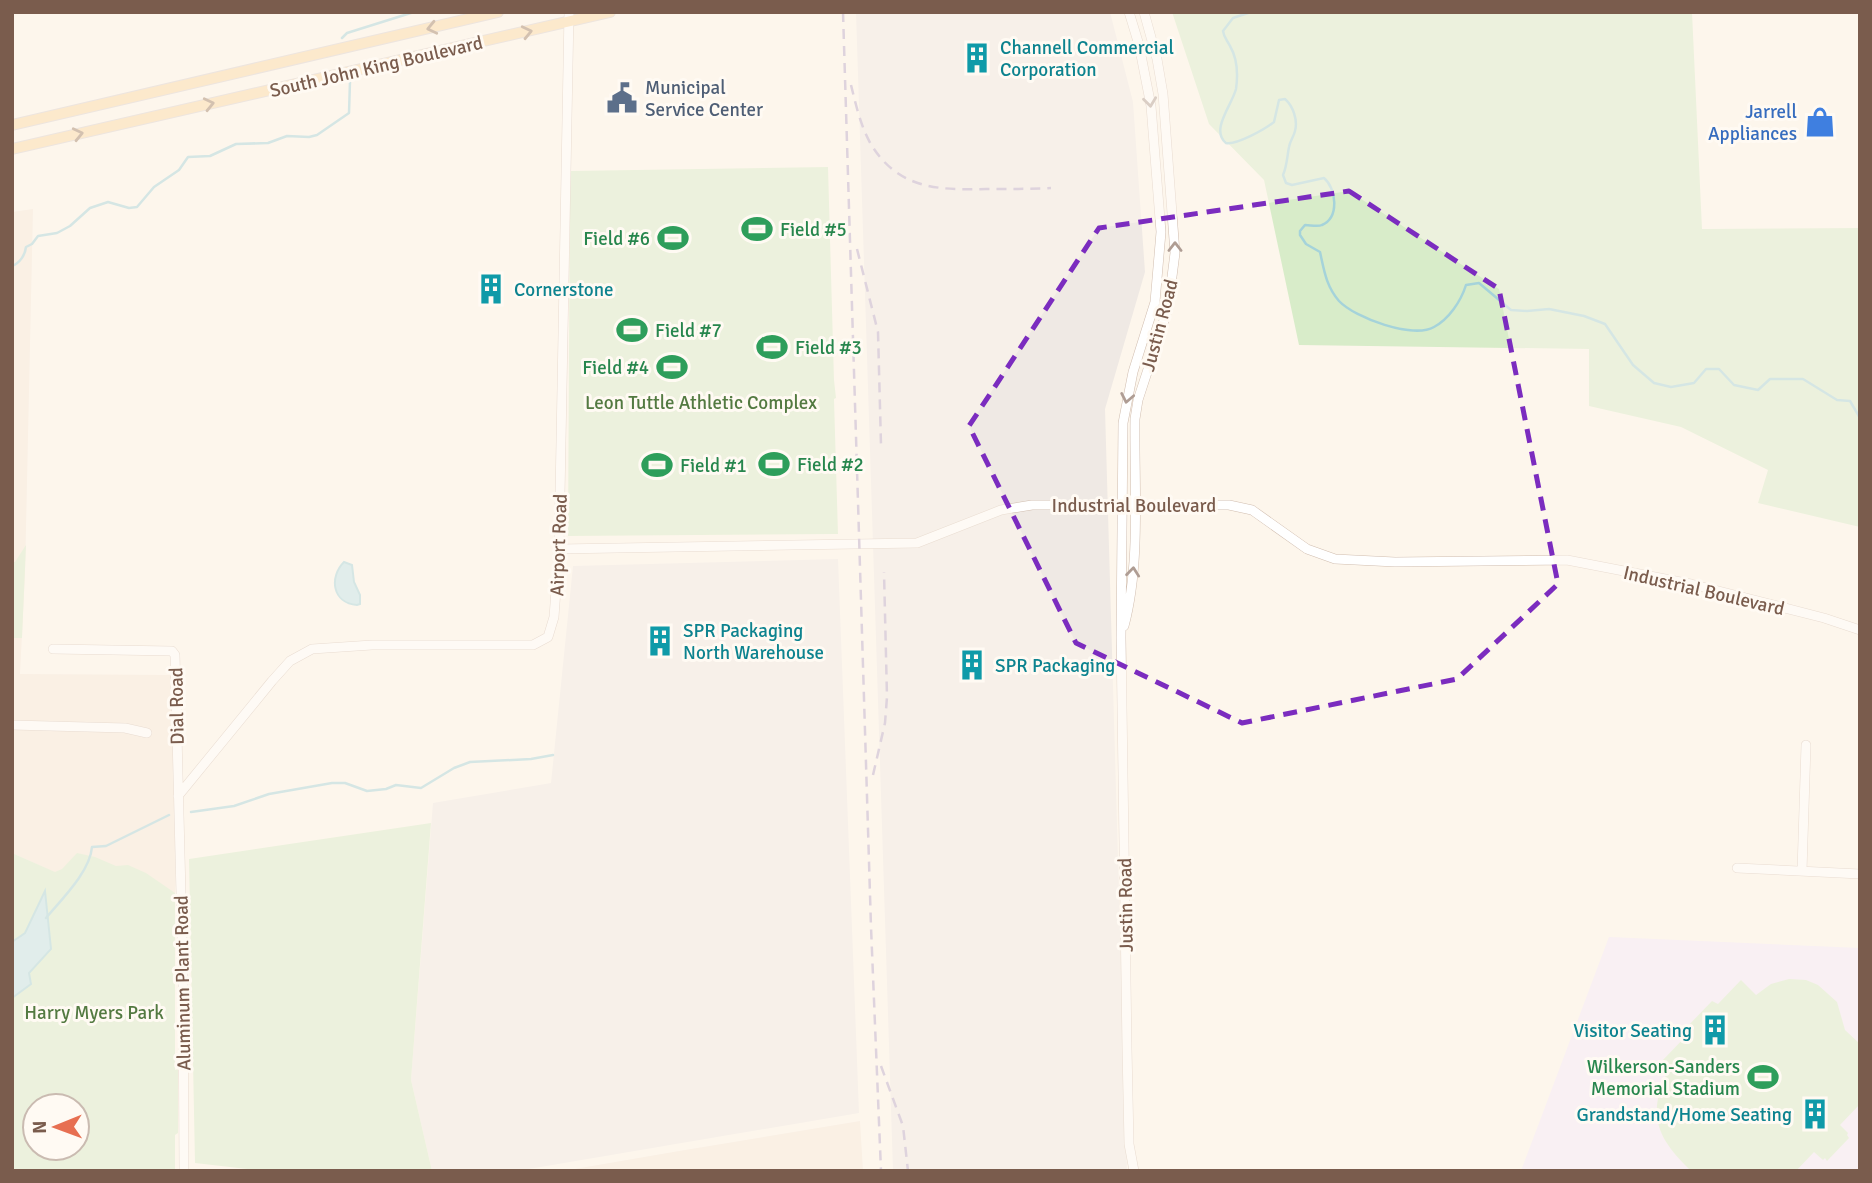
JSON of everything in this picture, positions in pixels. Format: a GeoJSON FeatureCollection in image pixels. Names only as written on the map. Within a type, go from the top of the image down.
{"type":"FeatureCollection","features":[{"type":"Feature","properties":{"kind":"main road","name":"South John King Boulevard"},"geometry":{"type":"LineString","coordinates":[[12,125],[498,12]]}},
{"type":"Feature","properties":{"kind":"main road","name":"South John King Boulevard"},"geometry":{"type":"LineString","coordinates":[[12,149],[568,17],[610,12]]}},
{"type":"Feature","properties":{"kind":"main road"},"geometry":{"type":"LineString","coordinates":[[138,97],[143,119]]}},
{"type":"Feature","properties":{"kind":"street","name":"Justin Road"},"geometry":{"type":"LineString","coordinates":[[1129,12],[1139,45],[1151,106],[1161,232],[1155,302],[1133,372],[1123,423],[1121,638],[1128,1111],[1129,1144],[1134,1171]]}},
{"type":"Feature","properties":{"kind":"street","name":"Justin Road"},"geometry":{"type":"LineString","coordinates":[[1121,638],[1129,609],[1134,562],[1135,419],[1168,308],[1175,253],[1163,94],[1144,12]]}},
{"type":"Feature","properties":{"kind":"street","name":"Airport Road"},"geometry":{"type":"LineString","coordinates":[[178,796],[290,661],[313,649],[372,645],[533,645],[548,637],[554,617],[559,549],[568,17]]}},
{"type":"Feature","properties":{"kind":"street"},"geometry":{"type":"LineString","coordinates":[[1133,372],[1146,376]]}},
{"type":"Feature","properties":{"kind":"street","name":"Industrial Boulevard"},"geometry":{"type":"LineString","coordinates":[[559,549],[917,543],[1013,507],[1228,505],[1252,510],[1307,549],[1346,560],[1567,560],[1691,584],[1824,618],[1860,630]]}},
{"type":"Feature","properties":{"kind":"street","name":"Dial Road"},"geometry":{"type":"LineString","coordinates":[[53,649],[173,652],[178,796]]}},
{"type":"Feature","properties":{"kind":"street"},"geometry":{"type":"LineString","coordinates":[[12,725],[125,728],[147,733]]}},
{"type":"Feature","properties":{"kind":"street"},"geometry":{"type":"LineString","coordinates":[[1802,871],[1806,745]]}},
{"type":"Feature","properties":{"kind":"street","name":"Aluminum Plant Road"},"geometry":{"type":"LineString","coordinates":[[178,796],[184,1171]]}},
{"type":"Feature","properties":{"kind":"street"},"geometry":{"type":"LineString","coordinates":[[1737,868],[1860,874]]}},
{"type":"Feature","properties":{"kind":"highlighted area"},"geometry":{"type":"Polygon","coordinates":[[[1349,191],[1499,289],[1558,584],[1457,679],[1242,723],[1076,643],[969,426],[1099,228],[1349,191]]]}},
{"type":"Feature","properties":{"kind":"shaded area"},"geometry":{"type":"Polygon","coordinates":[[[856,12],[1110,12],[1133,102],[1145,272],[1105,409],[1127,1171],[893,1171],[856,12]]]}},
{"type":"Feature","properties":{"kind":"shaded area"},"geometry":{"type":"Polygon","coordinates":[[[33,209],[25,574],[20,674],[176,675],[175,927],[12,853],[12,212],[33,209]]]}},
{"type":"Feature","properties":{"kind":"shaded area"},"geometry":{"type":"Polygon","coordinates":[[[838,559],[859,1113],[517,1171],[432,1171],[411,1080],[433,803],[551,783],[573,566],[838,559]]]}},
{"type":"Feature","properties":{"kind":"shaded area"},"geometry":{"type":"Polygon","coordinates":[[[1609,937],[1860,948],[1860,1171],[1521,1171],[1609,937]]]}},
{"type":"Feature","properties":{"kind":"shaded area"},"geometry":{"type":"Polygon","coordinates":[[[860,1121],[863,1171],[563,1171],[679,1151],[860,1121]]]}},
{"type":"Feature","properties":{"kind":"green space"},"geometry":{"type":"Polygon","coordinates":[[[1172,12],[1692,12],[1702,229],[1860,228],[1860,527],[1758,503],[1768,470],[1681,427],[1589,406],[1589,349],[1299,345],[1264,180],[1209,124],[1172,12]]]}},
{"type":"Feature","properties":{"kind":"green space","name":"Leon Tuttle Athletic Complex"},"geometry":{"type":"Polygon","coordinates":[[[828,167],[838,534],[568,536],[570,171],[828,167]]]}},
{"type":"Feature","properties":{"kind":"green space"},"geometry":{"type":"Polygon","coordinates":[[[26,545],[22,638],[12,638],[12,562],[15,562],[26,545]]]}},
{"type":"Feature","properties":{"kind":"green space"},"geometry":{"type":"Polygon","coordinates":[[[431,823],[411,1080],[432,1171],[265,1171],[195,1163],[189,859],[431,823]]]}},
{"type":"Feature","properties":{"kind":"green space","name":"Harry Myers Park"},"geometry":{"type":"Polygon","coordinates":[[[12,853],[55,872],[62,869],[77,853],[116,866],[128,865],[146,873],[175,893],[175,1070],[178,1069],[178,1133],[175,1135],[175,1171],[12,1171],[12,853]]]}},
{"type":"Feature","properties":{"kind":"green space","name":"Wilkerson-Sanders Memorial Stadium"},"geometry":{"type":"Polygon","coordinates":[[[1789,979],[1806,980],[1818,985],[1837,1002],[1845,1030],[1860,1044],[1860,1104],[1840,1125],[1849,1138],[1827,1161],[1814,1152],[1796,1171],[1691,1171],[1671,1149],[1659,1127],[1657,1103],[1667,1073],[1667,1068],[1661,1062],[1688,1034],[1684,1030],[1712,1001],[1718,1004],[1741,980],[1756,995],[1771,984],[1789,979]]]}},
{"type":"Feature","properties":{"kind":"water"},"geometry":{"type":"Polygon","coordinates":[[[344,562],[352,565],[360,604],[342,600],[338,594],[336,575],[344,562]]]}},
{"type":"Feature","properties":{"kind":"water"},"geometry":{"type":"Polygon","coordinates":[[[45,891],[51,949],[29,973],[31,984],[12,998],[12,942],[25,933],[45,891]]]}},
{"type":"Feature","properties":{"kind":"waterway"},"geometry":{"type":"LineString","coordinates":[[342,38],[347,33],[414,12]]}},
{"type":"Feature","properties":{"kind":"waterway"},"geometry":{"type":"LineString","coordinates":[[1251,12],[1233,18],[1223,31],[1234,56],[1237,78],[1234,95],[1221,124],[1222,138],[1226,143],[1231,143],[1258,132],[1274,122],[1279,100],[1285,99],[1288,102],[1296,127],[1283,175],[1286,183],[1292,185],[1324,178],[1331,188],[1334,202],[1332,216],[1328,221],[1320,226],[1305,225],[1300,235],[1306,244],[1320,252],[1331,290],[1347,307],[1385,325],[1399,329],[1425,330],[1439,324],[1449,314],[1458,303],[1466,285],[1479,283],[1511,310],[1549,309],[1584,316],[1605,324],[1633,365],[1654,383],[1671,387],[1694,383],[1706,369],[1719,369],[1734,385],[1758,390],[1770,379],[1803,379],[1837,400],[1850,401],[1860,418]]}},
{"type":"Feature","properties":{"kind":"waterway"},"geometry":{"type":"LineString","coordinates":[[12,266],[20,261],[26,247],[38,236],[57,233],[70,226],[90,208],[108,202],[129,208],[137,207],[154,187],[179,170],[188,157],[210,156],[236,144],[268,143],[287,136],[317,135],[349,113],[350,81]]}},
{"type":"Feature","properties":{"kind":"waterway"},"geometry":{"type":"LineString","coordinates":[[191,812],[234,806],[269,794],[332,783],[345,783],[367,791],[396,785],[421,788],[454,768],[470,762],[531,759],[553,755]]}},
{"type":"Feature","properties":{"kind":"waterway"},"geometry":{"type":"LineString","coordinates":[[46,918],[81,876],[92,847],[106,846],[169,815]]}},
{"type":"Feature","properties":{"kind":"railway"},"geometry":{"type":"LineString","coordinates":[[843,12],[881,1171]]}},
{"type":"Feature","properties":{"kind":"railway"},"geometry":{"type":"LineString","coordinates":[[851,85],[862,124],[872,146],[883,161],[908,179],[953,189],[1051,188]]}},
{"type":"Feature","properties":{"kind":"railway"},"geometry":{"type":"LineString","coordinates":[[857,249],[878,332],[881,445]]}},
{"type":"Feature","properties":{"kind":"railway"},"geometry":{"type":"LineString","coordinates":[[873,775],[885,723],[887,697],[884,572]]}},
{"type":"Feature","properties":{"kind":"railway"},"geometry":{"type":"LineString","coordinates":[[881,1066],[903,1126],[908,1171]]}},
{"type":"Feature","properties":{"kind":"place","name":"Channell Commercial Corporation"},"geometry":{"type":"Point","coordinates":[977,58]}},
{"type":"Feature","properties":{"kind":"place","name":"Municipal Service Center"},"geometry":{"type":"Point","coordinates":[622,98]}},
{"type":"Feature","properties":{"kind":"place","name":"Jarrell Appliances"},"geometry":{"type":"Point","coordinates":[1820,122]}},
{"type":"Feature","properties":{"kind":"place","name":"Field #5"},"geometry":{"type":"Point","coordinates":[757,229]}},
{"type":"Feature","properties":{"kind":"place","name":"Field #6"},"geometry":{"type":"Point","coordinates":[673,238]}},
{"type":"Feature","properties":{"kind":"place","name":"Cornerstone"},"geometry":{"type":"Point","coordinates":[491,289]}},
{"type":"Feature","properties":{"kind":"place","name":"Field #7"},"geometry":{"type":"Point","coordinates":[632,330]}},
{"type":"Feature","properties":{"kind":"place","name":"Field #3"},"geometry":{"type":"Point","coordinates":[772,347]}},
{"type":"Feature","properties":{"kind":"place","name":"Field #4"},"geometry":{"type":"Point","coordinates":[672,367]}},
{"type":"Feature","properties":{"kind":"place","name":"Field #2"},"geometry":{"type":"Point","coordinates":[774,464]}},
{"type":"Feature","properties":{"kind":"place","name":"Field #1"},"geometry":{"type":"Point","coordinates":[657,465]}},
{"type":"Feature","properties":{"kind":"place","name":"SPR Packaging North Warehouse"},"geometry":{"type":"Point","coordinates":[660,641]}},
{"type":"Feature","properties":{"kind":"place","name":"SPR Packaging"},"geometry":{"type":"Point","coordinates":[972,665]}},
{"type":"Feature","properties":{"kind":"place","name":"Visitor Seating"},"geometry":{"type":"Point","coordinates":[1715,1030]}},
{"type":"Feature","properties":{"kind":"place","name":"Wilkerson-Sanders Memorial Stadium"},"geometry":{"type":"Point","coordinates":[1763,1077]}},
{"type":"Feature","properties":{"kind":"place","name":"Grandstand/Home Seating"},"geometry":{"type":"Point","coordinates":[1815,1114]}}]}
